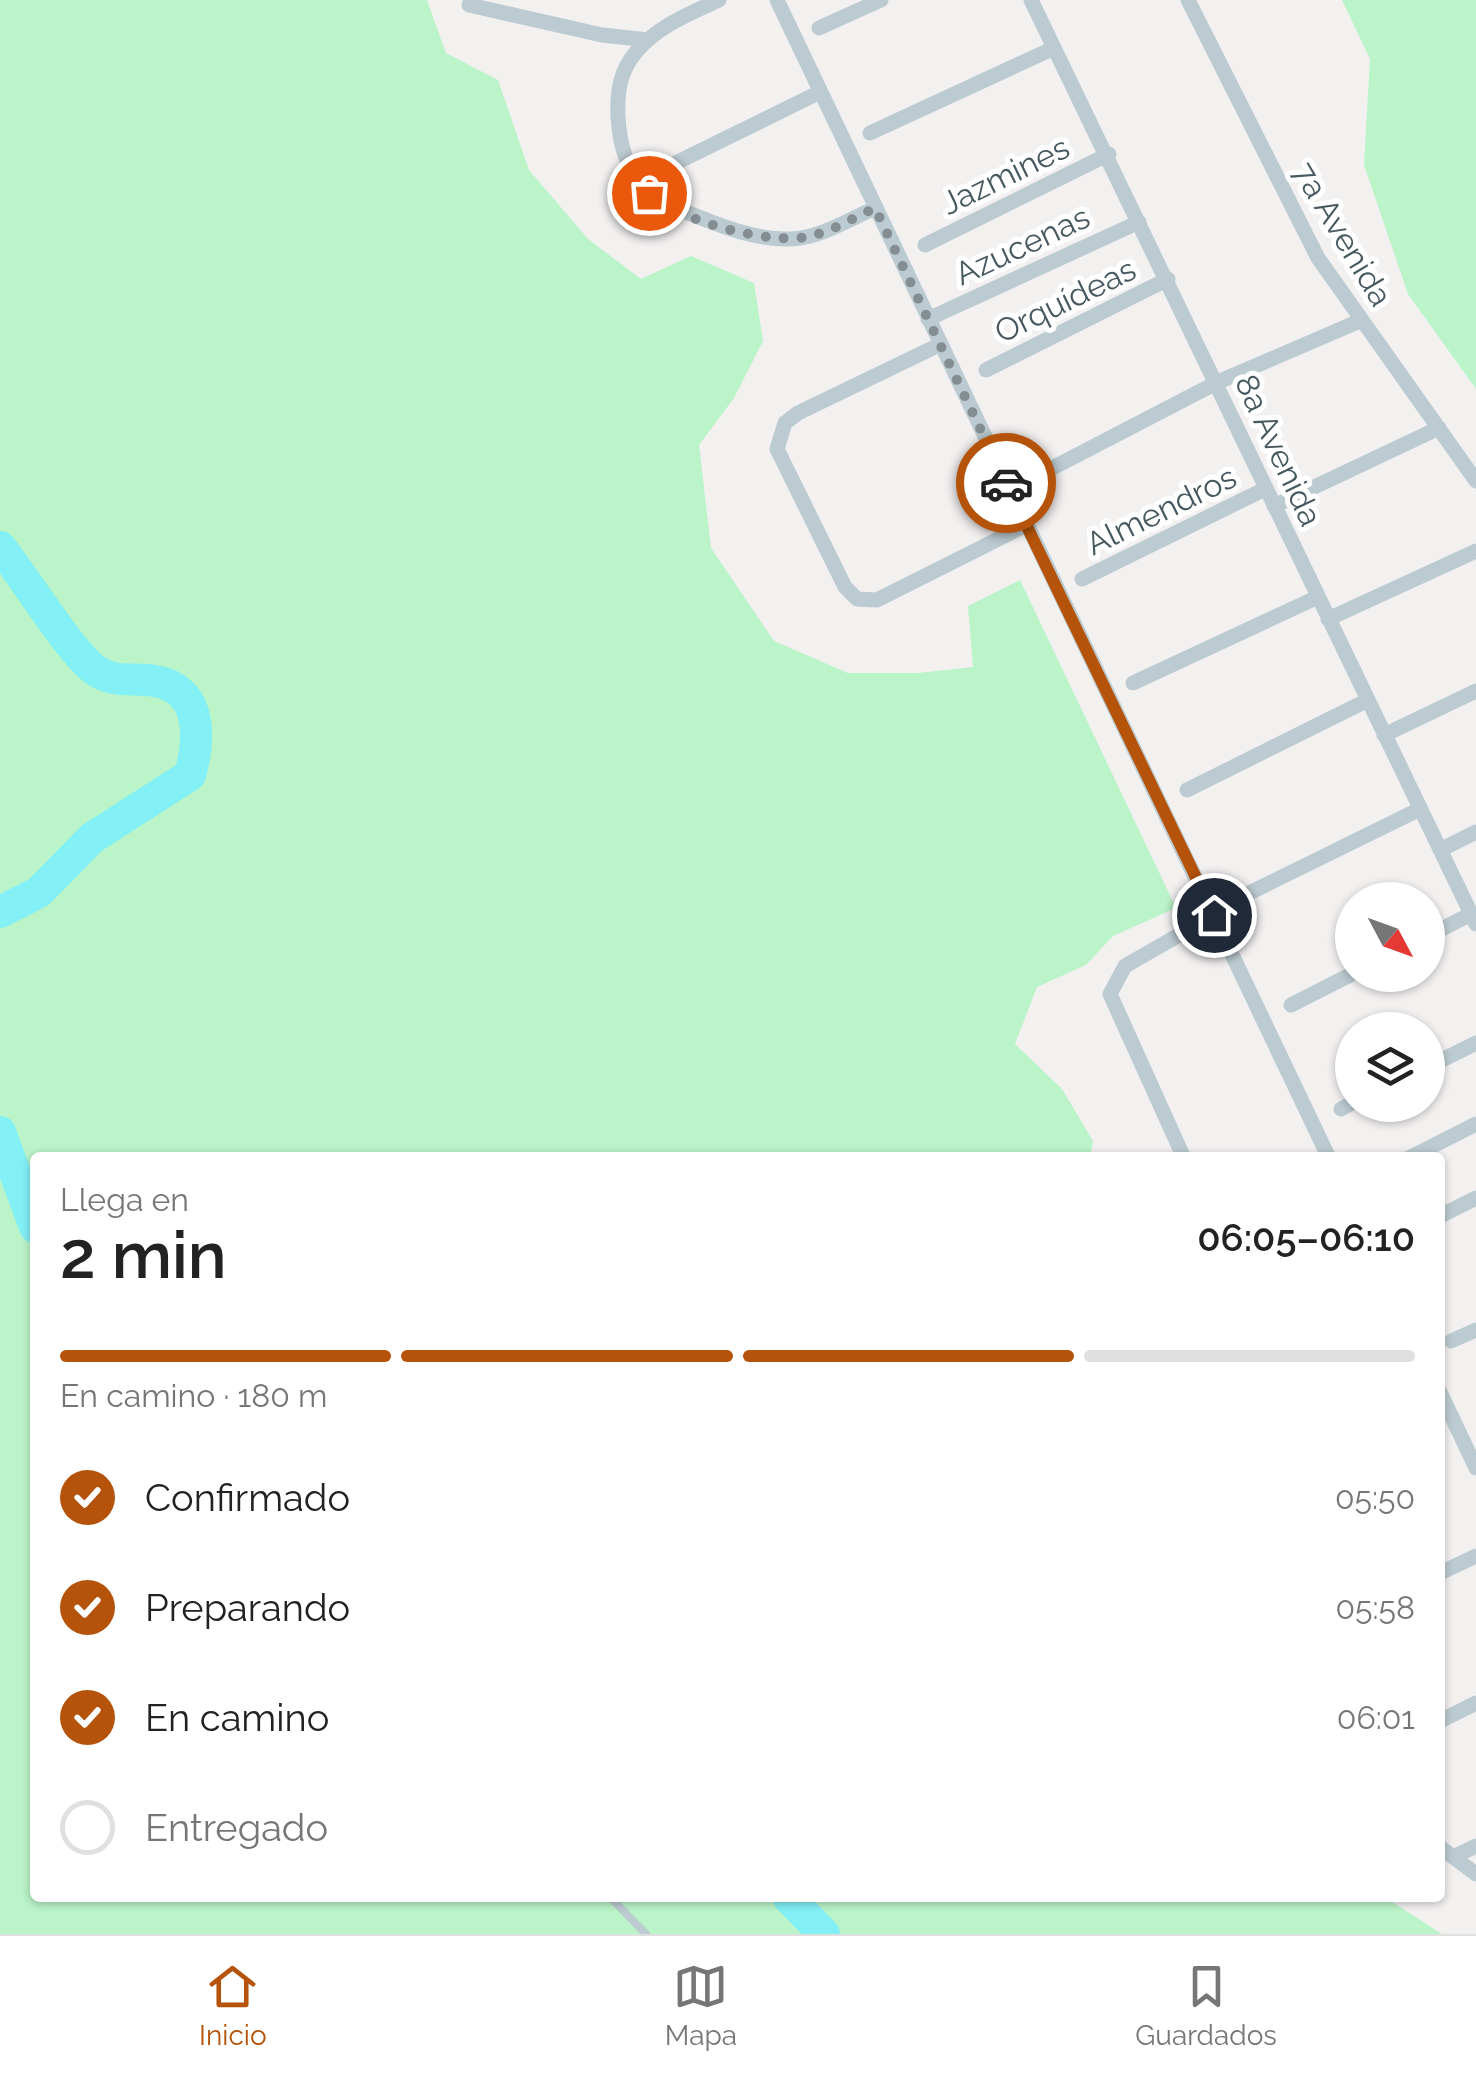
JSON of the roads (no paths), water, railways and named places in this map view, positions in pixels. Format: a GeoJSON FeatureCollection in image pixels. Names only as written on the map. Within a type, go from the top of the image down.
{"type":"FeatureCollection","features":[{"type":"Feature","properties":{"kind":"street"},"geometry":{"type":"LineString","coordinates":[[720,0],[673,22],[648,40],[622,72],[618,86],[619,136],[622,152],[639,181],[665,205],[731,230],[774,238],[802,238],[875,208]]}},
{"type":"Feature","properties":{"kind":"street"},"geometry":{"type":"LineString","coordinates":[[777,0],[1326,1152]]}},
{"type":"Feature","properties":{"kind":"street"},"geometry":{"type":"LineString","coordinates":[[819,28],[881,0]]}},
{"type":"Feature","properties":{"kind":"street","name":"8a Avenida"},"geometry":{"type":"LineString","coordinates":[[1031,0],[1109,154],[1265,490],[1474,919]]}},
{"type":"Feature","properties":{"kind":"street","name":"7a Avenida"},"geometry":{"type":"LineString","coordinates":[[1188,0],[1308,240],[1476,481]]}},
{"type":"Feature","properties":{"kind":"street"},"geometry":{"type":"LineString","coordinates":[[469,6],[648,40]]}},
{"type":"Feature","properties":{"kind":"street"},"geometry":{"type":"LineString","coordinates":[[870,133],[1054,48]]}},
{"type":"Feature","properties":{"kind":"street"},"geometry":{"type":"LineString","coordinates":[[639,181],[820,92]]}},
{"type":"Feature","properties":{"kind":"street","name":"Jazmines"},"geometry":{"type":"LineString","coordinates":[[925,245],[1109,154]]}},
{"type":"Feature","properties":{"kind":"street","name":"Azucenas"},"geometry":{"type":"LineString","coordinates":[[928,318],[1139,222]]}},
{"type":"Feature","properties":{"kind":"street","name":"Orquídeas"},"geometry":{"type":"LineString","coordinates":[[986,370],[1168,279]]}},
{"type":"Feature","properties":{"kind":"street"},"geometry":{"type":"LineString","coordinates":[[1035,476],[1218,382],[1362,320]]}},
{"type":"Feature","properties":{"kind":"street"},"geometry":{"type":"LineString","coordinates":[[939,345],[812,405],[785,423],[777,450],[845,587],[857,599],[877,600],[1026,524]]}},
{"type":"Feature","properties":{"kind":"street"},"geometry":{"type":"LineString","coordinates":[[1274,506],[1439,428]]}},
{"type":"Feature","properties":{"kind":"street","name":"Almendros"},"geometry":{"type":"LineString","coordinates":[[1082,579],[1265,490]]}},
{"type":"Feature","properties":{"kind":"street"},"geometry":{"type":"LineString","coordinates":[[1328,618],[1476,551]]}},
{"type":"Feature","properties":{"kind":"street"},"geometry":{"type":"LineString","coordinates":[[1133,683],[1318,597]]}},
{"type":"Feature","properties":{"kind":"street"},"geometry":{"type":"LineString","coordinates":[[1384,735],[1476,691]]}},
{"type":"Feature","properties":{"kind":"street"},"geometry":{"type":"LineString","coordinates":[[1187,790],[1368,700]]}},
{"type":"Feature","properties":{"kind":"street"},"geometry":{"type":"LineString","coordinates":[[1239,898],[1420,809]]}},
{"type":"Feature","properties":{"kind":"street"},"geometry":{"type":"LineString","coordinates":[[1440,850],[1476,832]]}},
{"type":"Feature","properties":{"kind":"street"},"geometry":{"type":"LineString","coordinates":[[1181,1152],[1111,1002],[1112,984],[1125,966],[1214,915]]}},
{"type":"Feature","properties":{"kind":"street"},"geometry":{"type":"LineString","coordinates":[[1445,930],[1474,919]]}},
{"type":"Feature","properties":{"kind":"street"},"geometry":{"type":"LineString","coordinates":[[1291,1005],[1335,983]]}},
{"type":"Feature","properties":{"kind":"street"},"geometry":{"type":"LineString","coordinates":[[1445,1059],[1476,1044]]}},
{"type":"Feature","properties":{"kind":"street"},"geometry":{"type":"LineString","coordinates":[[1421,1152],[1476,1124]]}},
{"type":"Feature","properties":{"kind":"street"},"geometry":{"type":"LineString","coordinates":[[1445,1214],[1476,1198]]}},
{"type":"Feature","properties":{"kind":"street"},"geometry":{"type":"LineString","coordinates":[[1451,1342],[1476,1330]]}},
{"type":"Feature","properties":{"kind":"street"},"geometry":{"type":"LineString","coordinates":[[1445,1403],[1476,1468]]}},
{"type":"Feature","properties":{"kind":"street"},"geometry":{"type":"LineString","coordinates":[[1445,1572],[1476,1556]]}},
{"type":"Feature","properties":{"kind":"street"},"geometry":{"type":"LineString","coordinates":[[1445,1718],[1476,1703]]}},
{"type":"Feature","properties":{"kind":"street"},"geometry":{"type":"LineString","coordinates":[[1446,1852],[1476,1846]]}},
{"type":"Feature","properties":{"kind":"street"},"geometry":{"type":"LineString","coordinates":[[1446,1852],[1476,1874]]}},
{"type":"Feature","properties":{"kind":"lane"},"geometry":{"type":"LineString","coordinates":[[615,1902],[646,1934]]}},
{"type":"Feature","properties":{"kind":"waterway"},"geometry":{"type":"LineString","coordinates":[[0,547],[85,661],[110,677],[171,686],[190,705],[196,732],[190,775],[92,838],[39,892],[0,912]]}},
{"type":"Feature","properties":{"kind":"waterway"},"geometry":{"type":"LineString","coordinates":[[0,1132],[30,1213]]}},
{"type":"Feature","properties":{"kind":"waterway"},"geometry":{"type":"LineString","coordinates":[[793,1902],[824,1934]]}}]}
